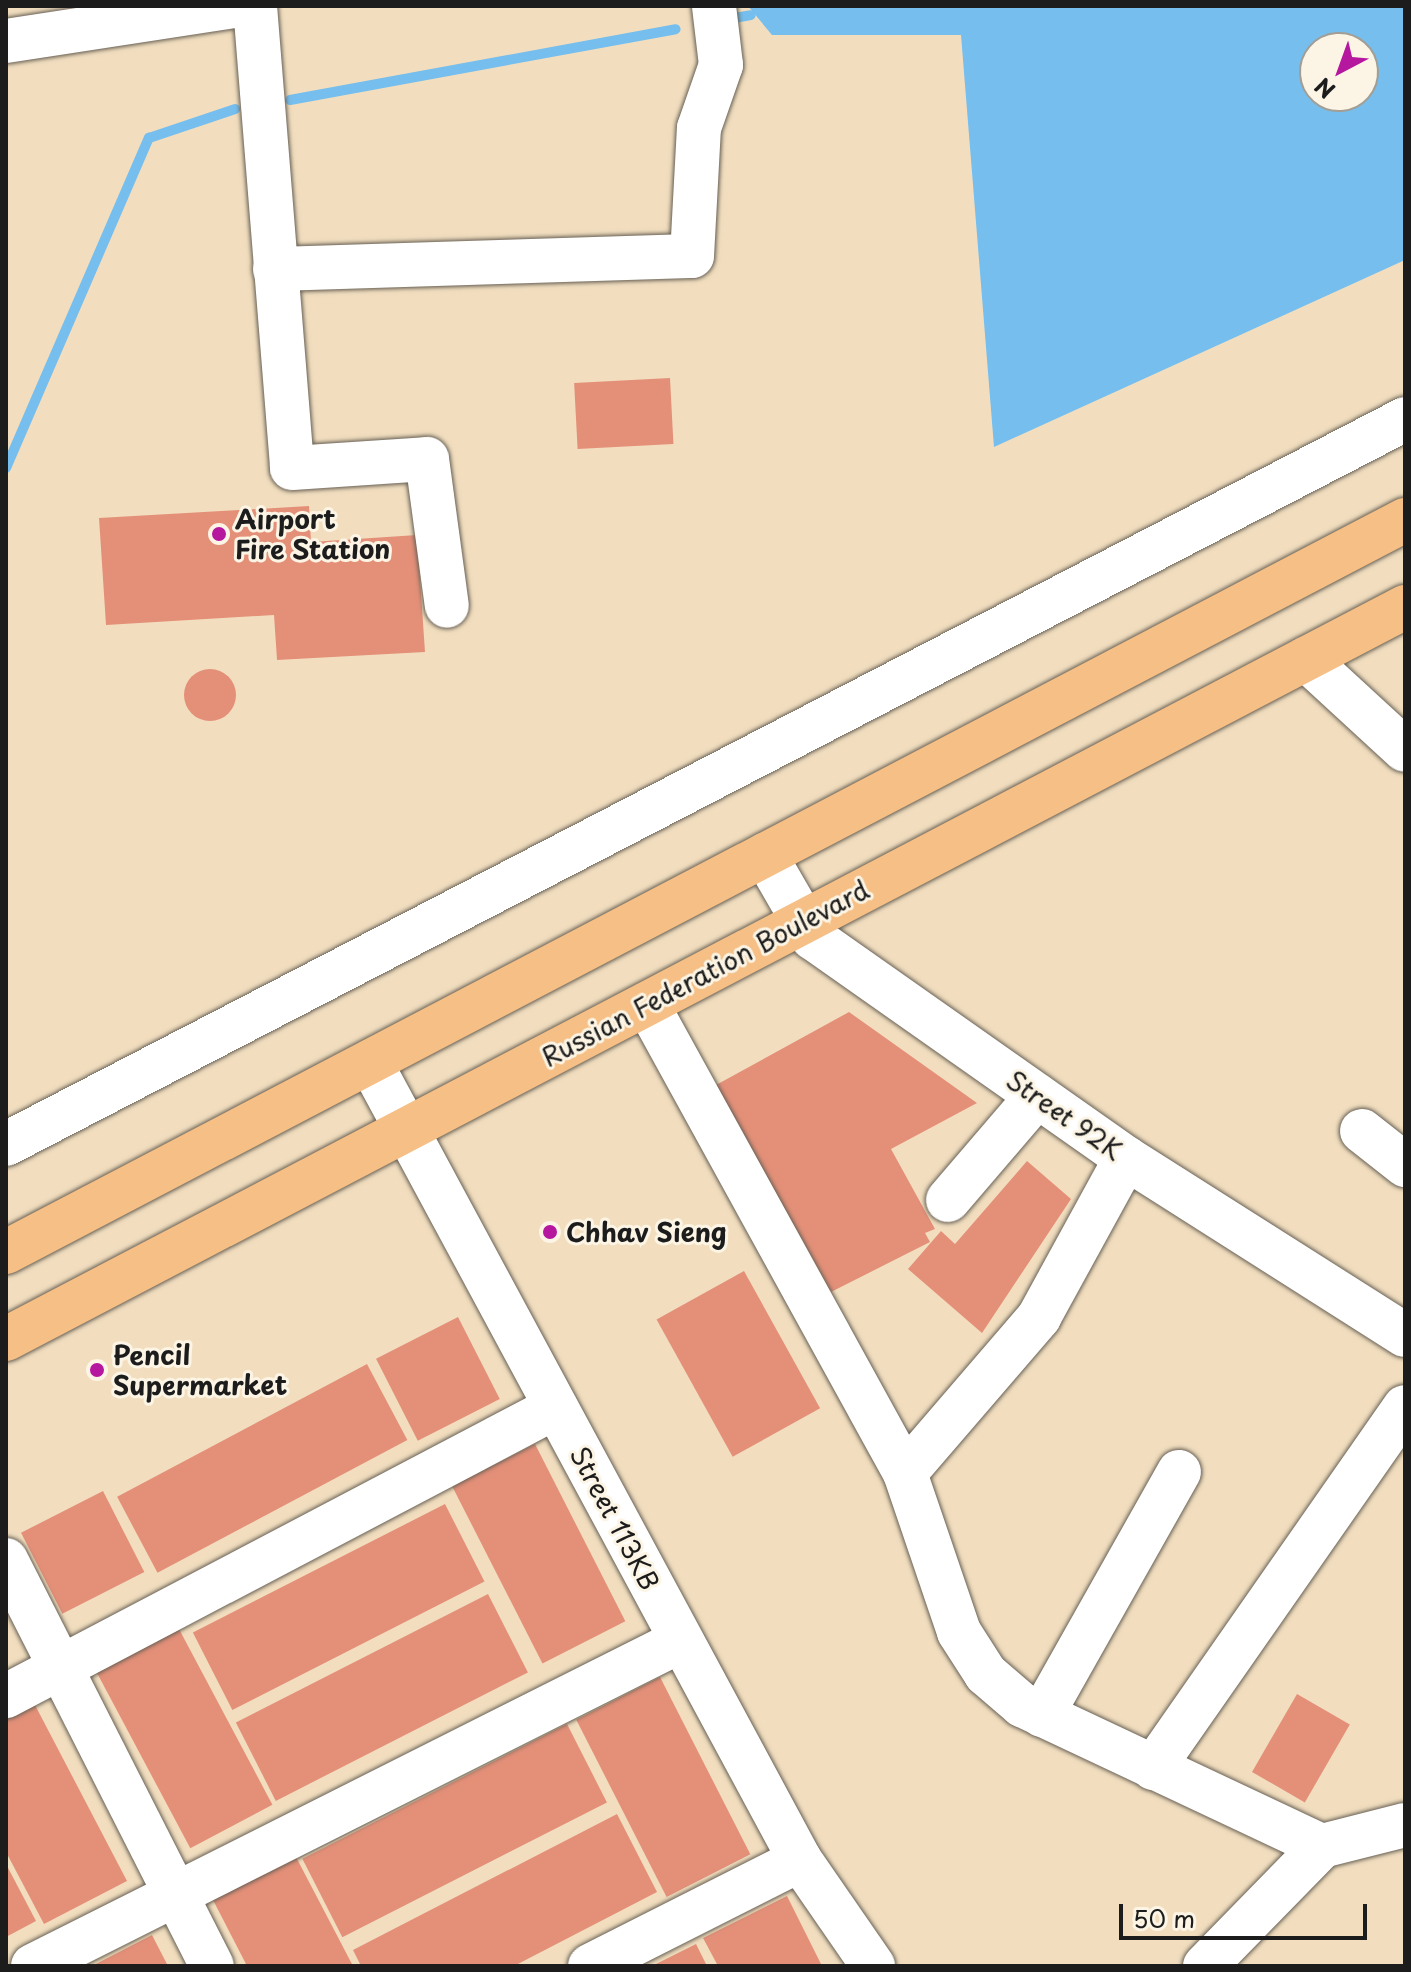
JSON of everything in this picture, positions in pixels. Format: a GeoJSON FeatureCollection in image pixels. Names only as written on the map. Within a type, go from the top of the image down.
{"type":"FeatureCollection","features":[{"type":"Feature","properties":{"kind":"highway"},"geometry":{"type":"LineString","coordinates":[[6,1252],[1405,520]]}},
{"type":"Feature","properties":{"kind":"highway","name":"Russian Federation Boulevard"},"geometry":{"type":"LineString","coordinates":[[6,1339],[1405,607]]}},
{"type":"Feature","properties":{"kind":"street"},"geometry":{"type":"LineString","coordinates":[[6,41],[235,6]]}},
{"type":"Feature","properties":{"kind":"street"},"geometry":{"type":"LineString","coordinates":[[255,6],[292,468],[427,459],[447,606]]}},
{"type":"Feature","properties":{"kind":"street"},"geometry":{"type":"LineString","coordinates":[[275,269],[692,256],[699,128],[721,65],[714,6]]}},
{"type":"Feature","properties":{"kind":"street"},"geometry":{"type":"LineString","coordinates":[[6,1144],[1405,419]]}},
{"type":"Feature","properties":{"kind":"street"},"geometry":{"type":"LineString","coordinates":[[1306,659],[1405,750]]}},
{"type":"Feature","properties":{"kind":"street","name":"Street 92K"},"geometry":{"type":"LineString","coordinates":[[765,855],[813,938],[1126,1158],[1405,1335]]}},
{"type":"Feature","properties":{"kind":"street"},"geometry":{"type":"LineString","coordinates":[[647,1004],[905,1473],[959,1632],[986,1674],[1042,1715],[1322,1846]]}},
{"type":"Feature","properties":{"kind":"street","name":"Street 113KB"},"geometry":{"type":"LineString","coordinates":[[370,1062],[800,1860],[873,1966]]}},
{"type":"Feature","properties":{"kind":"street"},"geometry":{"type":"LineString","coordinates":[[948,1200],[1037,1096]]}},
{"type":"Feature","properties":{"kind":"street"},"geometry":{"type":"LineString","coordinates":[[1362,1131],[1405,1165]]}},
{"type":"Feature","properties":{"kind":"street"},"geometry":{"type":"LineString","coordinates":[[905,1473],[1039,1317],[1126,1158]]}},
{"type":"Feature","properties":{"kind":"street"},"geometry":{"type":"LineString","coordinates":[[6,1696],[556,1407]]}},
{"type":"Feature","properties":{"kind":"street"},"geometry":{"type":"LineString","coordinates":[[1153,1768],[1405,1407]]}},
{"type":"Feature","properties":{"kind":"street"},"geometry":{"type":"LineString","coordinates":[[1042,1715],[1179,1472]]}},
{"type":"Feature","properties":{"kind":"street"},"geometry":{"type":"LineString","coordinates":[[6,1560],[212,1966]]}},
{"type":"Feature","properties":{"kind":"street"},"geometry":{"type":"LineString","coordinates":[[33,1966],[174,1892],[680,1641]]}},
{"type":"Feature","properties":{"kind":"street"},"geometry":{"type":"LineString","coordinates":[[1205,1966],[1322,1846],[1405,1825]]}},
{"type":"Feature","properties":{"kind":"street"},"geometry":{"type":"LineString","coordinates":[[590,1966],[800,1860]]}},
{"type":"Feature","properties":{"kind":"water"},"geometry":{"type":"Polygon","coordinates":[[[748,6],[1405,6],[1405,260],[994,447],[961,35],[772,35],[748,6]]]}},
{"type":"Feature","properties":{"kind":"building"},"geometry":{"type":"Polygon","coordinates":[[[670,378],[673,444],[578,449],[574,383],[670,378]]]}},
{"type":"Feature","properties":{"kind":"building"},"geometry":{"type":"Polygon","coordinates":[[[309,506],[311,542],[417,535],[425,652],[277,660],[274,615],[106,625],[99,518],[309,506]]]}},
{"type":"Feature","properties":{"kind":"building"},"geometry":{"type":"Polygon","coordinates":[[[210,669],[229,676],[236,695],[229,714],[210,721],[191,714],[184,695],[191,676],[210,669]]]}},
{"type":"Feature","properties":{"kind":"building"},"geometry":{"type":"Polygon","coordinates":[[[849,1012],[977,1103],[891,1149],[935,1229],[925,1233],[930,1242],[831,1292],[716,1085],[849,1012]]]}},
{"type":"Feature","properties":{"kind":"building"},"geometry":{"type":"Polygon","coordinates":[[[1027,1161],[1071,1199],[982,1333],[908,1269],[941,1231],[955,1244],[1027,1161]]]}},
{"type":"Feature","properties":{"kind":"building"},"geometry":{"type":"Polygon","coordinates":[[[744,1271],[820,1408],[733,1457],[657,1319],[744,1271]]]}},
{"type":"Feature","properties":{"kind":"building"},"geometry":{"type":"Polygon","coordinates":[[[458,1317],[500,1399],[418,1441],[376,1359],[458,1317]]]}},
{"type":"Feature","properties":{"kind":"building"},"geometry":{"type":"Polygon","coordinates":[[[367,1364],[407,1440],[158,1573],[117,1497],[367,1364]]]}},
{"type":"Feature","properties":{"kind":"building"},"geometry":{"type":"Polygon","coordinates":[[[535,1444],[625,1621],[542,1664],[452,1486],[535,1444]]]}},
{"type":"Feature","properties":{"kind":"building"},"geometry":{"type":"Polygon","coordinates":[[[103,1491],[144,1572],[62,1614],[21,1533],[103,1491]]]}},
{"type":"Feature","properties":{"kind":"building"},"geometry":{"type":"Polygon","coordinates":[[[445,1504],[484,1582],[232,1710],[193,1632],[445,1504]]]}},
{"type":"Feature","properties":{"kind":"building"},"geometry":{"type":"Polygon","coordinates":[[[488,1594],[528,1672],[276,1801],[236,1722],[488,1594]]]}},
{"type":"Feature","properties":{"kind":"building"},"geometry":{"type":"Polygon","coordinates":[[[179,1629],[272,1805],[190,1848],[97,1673],[179,1629]]]}},
{"type":"Feature","properties":{"kind":"building"},"geometry":{"type":"Polygon","coordinates":[[[660,1677],[750,1854],[667,1897],[576,1720],[660,1677]]]}},
{"type":"Feature","properties":{"kind":"building"},"geometry":{"type":"Polygon","coordinates":[[[1297,1694],[1350,1724],[1305,1802],[1252,1772],[1297,1694]]]}},
{"type":"Feature","properties":{"kind":"building"},"geometry":{"type":"Polygon","coordinates":[[[35,1705],[127,1881],[44,1924],[6,1852],[6,1720],[35,1705]]]}},
{"type":"Feature","properties":{"kind":"building"},"geometry":{"type":"Polygon","coordinates":[[[567,1724],[607,1802],[342,1937],[302,1859],[567,1724]]]}},
{"type":"Feature","properties":{"kind":"building"},"geometry":{"type":"Polygon","coordinates":[[[617,1814],[657,1892],[514,1966],[361,1966],[353,1950],[617,1814]]]}},
{"type":"Feature","properties":{"kind":"building"},"geometry":{"type":"Polygon","coordinates":[[[296,1857],[353,1966],[247,1966],[213,1900],[296,1857]]]}},
{"type":"Feature","properties":{"kind":"building"},"geometry":{"type":"Polygon","coordinates":[[[6,1864],[36,1921],[6,1937],[6,1864]]]}},
{"type":"Feature","properties":{"kind":"building"},"geometry":{"type":"Polygon","coordinates":[[[787,1896],[822,1966],[718,1966],[703,1938],[787,1896]]]}},
{"type":"Feature","properties":{"kind":"building"},"geometry":{"type":"Polygon","coordinates":[[[152,1935],[168,1966],[92,1966],[152,1935]]]}},
{"type":"Feature","properties":{"kind":"building"},"geometry":{"type":"Polygon","coordinates":[[[696,1944],[707,1966],[652,1966],[696,1944]]]}},
{"type":"Feature","properties":{"kind":"waterway"},"geometry":{"type":"LineString","coordinates":[[729,19],[751,15]]}},
{"type":"Feature","properties":{"kind":"waterway"},"geometry":{"type":"LineString","coordinates":[[290,100],[676,29]]}},
{"type":"Feature","properties":{"kind":"waterway"},"geometry":{"type":"LineString","coordinates":[[6,468],[149,138],[235,109]]}},
{"type":"Feature","properties":{"kind":"place","name":"Airport Fire Station"},"geometry":{"type":"Point","coordinates":[219,534]}},
{"type":"Feature","properties":{"kind":"place","name":"Chhav Sieng"},"geometry":{"type":"Point","coordinates":[550,1232]}},
{"type":"Feature","properties":{"kind":"place","name":"Pencil Supermarket"},"geometry":{"type":"Point","coordinates":[97,1370]}}]}
